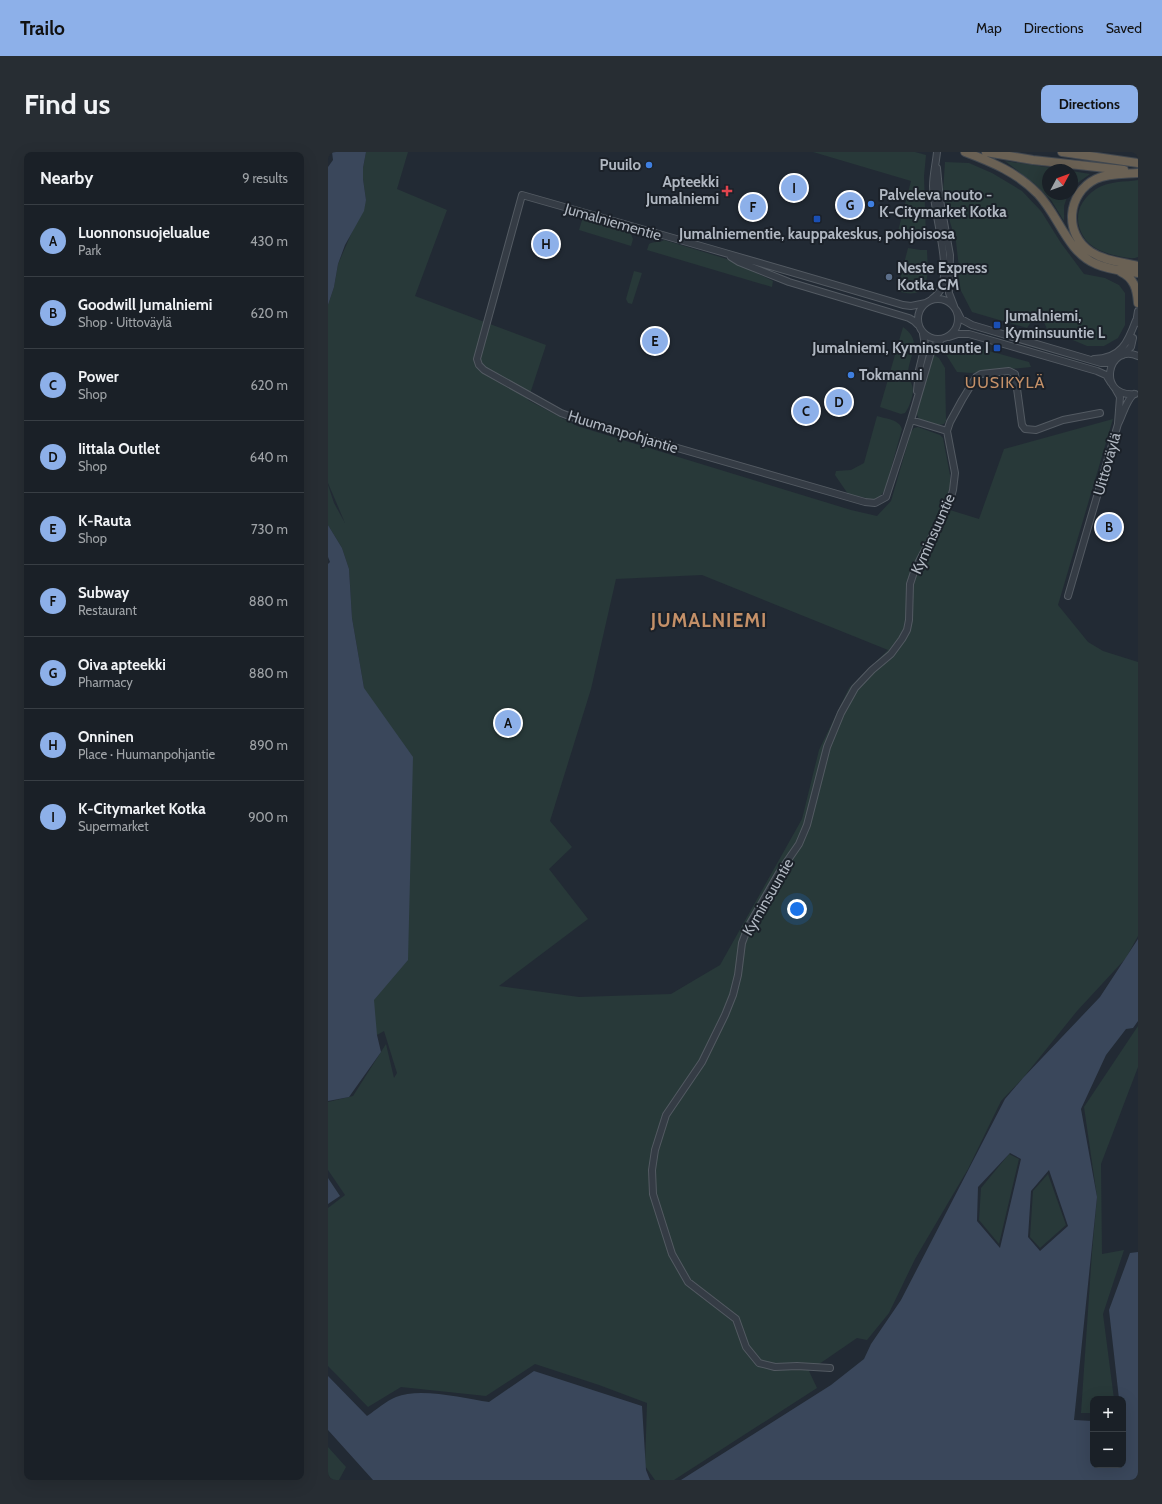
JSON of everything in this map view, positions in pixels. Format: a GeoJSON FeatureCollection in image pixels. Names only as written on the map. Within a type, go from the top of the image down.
{"type":"FeatureCollection","features":[{"type":"Feature","properties":{"kind":"highway"},"geometry":{"type":"LineString","coordinates":[[965,152],[1008,170],[1029,184],[1046,202],[1078,252],[1085,258],[1097,265],[1138,273]]}},
{"type":"Feature","properties":{"kind":"highway"},"geometry":{"type":"LineString","coordinates":[[986,152],[1033,160],[1138,172]]}},
{"type":"Feature","properties":{"kind":"highway"},"geometry":{"type":"LineString","coordinates":[[1062,152],[1138,163]]}},
{"type":"Feature","properties":{"kind":"highway"},"geometry":{"type":"LineString","coordinates":[[1138,172],[1112,175],[1097,178],[1092,181],[1078,195],[1072,214],[1074,230],[1084,247],[1099,256],[1138,266]]}},
{"type":"Feature","properties":{"kind":"highway"},"geometry":{"type":"LineString","coordinates":[[1115,269],[1127,275],[1131,279],[1137,290],[1138,303]]}},
{"type":"Feature","properties":{"kind":"street"},"geometry":{"type":"LineString","coordinates":[[917,399],[919,370],[925,345],[917,318],[919,312],[926,303],[939,292],[942,287],[942,250],[935,211],[933,186],[937,152]]}},
{"type":"Feature","properties":{"kind":"street"},"geometry":{"type":"LineString","coordinates":[[936,160],[940,200],[950,255],[949,293],[961,319],[969,324],[1107,363],[1129,354],[1138,356]]}},
{"type":"Feature","properties":{"kind":"street","name":"Jumalniementie"},"geometry":{"type":"LineString","coordinates":[[522,195],[903,305],[910,306],[926,303]]}},
{"type":"Feature","properties":{"kind":"street","name":"Huumanpohjantie"},"geometry":{"type":"LineString","coordinates":[[522,195],[479,349],[477,359],[479,365],[484,370],[561,413],[580,420],[864,502],[878,503],[886,497],[911,420]]}},
{"type":"Feature","properties":{"kind":"street","name":"Jumalniementie"},"geometry":{"type":"LineString","coordinates":[[728,255],[739,262],[789,282],[909,318],[918,325]]}},
{"type":"Feature","properties":{"kind":"street"},"geometry":{"type":"LineString","coordinates":[[932,299],[942,299],[948,301],[955,308],[958,324],[949,337]]}},
{"type":"Feature","properties":{"kind":"street"},"geometry":{"type":"LineString","coordinates":[[1111,383],[1109,376],[1112,363],[1131,347],[1138,310]]}},
{"type":"Feature","properties":{"kind":"street"},"geometry":{"type":"LineString","coordinates":[[1088,358],[1106,357],[1121,350],[1130,337],[1136,320]]}},
{"type":"Feature","properties":{"kind":"street"},"geometry":{"type":"LineString","coordinates":[[922,332],[932,339],[941,340],[958,334],[969,334],[1027,350],[1097,371],[1106,376],[1115,388],[1121,392],[1127,394],[1136,393]]}},
{"type":"Feature","properties":{"kind":"street"},"geometry":{"type":"LineString","coordinates":[[941,340],[931,352],[911,420],[947,431],[950,422],[973,380],[981,374],[1009,371],[1015,374],[1022,425],[1025,429],[1036,430],[1063,420],[1100,413]]}},
{"type":"Feature","properties":{"kind":"street","name":"Uittoväylä"},"geometry":{"type":"LineString","coordinates":[[1068,596],[1118,424],[1120,397],[1115,388]]}},
{"type":"Feature","properties":{"kind":"street","name":"Uittoväylä"},"geometry":{"type":"LineString","coordinates":[[1118,424],[1124,414],[1128,400],[1136,393]]}},
{"type":"Feature","properties":{"kind":"street","name":"Kyminsuuntie"},"geometry":{"type":"LineString","coordinates":[[830,1368],[797,1366],[775,1367],[759,1362],[746,1347],[736,1319],[688,1282],[672,1254],[653,1194],[652,1170],[655,1150],[666,1115],[702,1062],[733,995],[738,976],[742,943],[748,927],[779,873],[799,844],[807,825],[827,747],[840,713],[855,688],[872,670],[891,654],[902,640],[906,630],[909,620],[910,584],[915,569],[948,504],[953,490],[955,473],[947,431]]}},
{"type":"Feature","properties":{"kind":"shaded area"},"geometry":{"type":"Polygon","coordinates":[[[366,152],[408,152],[397,189],[447,210],[415,296],[546,345],[528,400],[577,426],[851,510],[877,516],[891,501],[911,432],[914,428],[918,427],[940,435],[943,438],[950,475],[950,488],[943,507],[933,524],[940,528],[950,510],[979,519],[1004,449],[1113,419],[1058,605],[1088,642],[1103,651],[1138,662],[1138,936],[1126,958],[1077,1011],[1023,1078],[1001,1101],[968,1169],[915,1259],[889,1313],[867,1340],[857,1338],[809,1371],[817,1388],[674,1480],[655,1480],[645,1466],[647,1403],[599,1385],[535,1364],[486,1396],[401,1387],[368,1407],[328,1366],[328,1208],[345,1195],[328,1170],[328,1102],[353,1096],[386,1044],[394,1078],[397,1073],[384,1031],[377,1035],[351,1023],[364,688],[352,618],[349,569],[342,548],[328,525],[328,485],[334,503],[345,523],[328,483],[328,305],[334,287],[338,264],[366,200],[363,168],[366,152]],[[702,575],[616,579],[591,689],[550,821],[572,847],[549,869],[588,919],[499,986],[579,997],[671,994],[720,965],[802,819],[819,750],[849,688],[888,650],[702,575]]]}},
{"type":"Feature","properties":{"kind":"shaded area"},"geometry":{"type":"Polygon","coordinates":[[[813,152],[915,152],[926,155],[924,176],[926,237],[915,239],[897,235],[911,181],[813,152]]]}},
{"type":"Feature","properties":{"kind":"shaded area"},"geometry":{"type":"Polygon","coordinates":[[[1005,161],[1042,166],[1042,191],[1005,161]]]}},
{"type":"Feature","properties":{"kind":"shaded area"},"geometry":{"type":"Polygon","coordinates":[[[945,162],[969,163],[992,173],[1022,191],[1041,211],[1061,243],[1084,274],[1105,278],[1119,285],[1125,293],[1125,325],[1118,338],[1104,346],[1087,346],[1047,329],[1043,320],[1033,319],[1027,328],[972,312],[958,285],[959,268],[956,242],[943,192],[945,162]]]}},
{"type":"Feature","properties":{"kind":"shaded area"},"geometry":{"type":"Polygon","coordinates":[[[1078,172],[1090,174],[1078,183],[1078,172]]]}},
{"type":"Feature","properties":{"kind":"shaded area"},"geometry":{"type":"Polygon","coordinates":[[[1138,180],[1138,257],[1131,258],[1113,255],[1088,243],[1081,232],[1078,218],[1081,205],[1085,199],[1096,189],[1106,184],[1138,180]]]}},
{"type":"Feature","properties":{"kind":"shaded area"},"geometry":{"type":"Polygon","coordinates":[[[1051,200],[1066,200],[1064,206],[1064,221],[1051,200]]]}},
{"type":"Feature","properties":{"kind":"shaded area"},"geometry":{"type":"Polygon","coordinates":[[[583,217],[621,229],[631,234],[633,239],[631,246],[579,230],[583,217]]]}},
{"type":"Feature","properties":{"kind":"shaded area"},"geometry":{"type":"Polygon","coordinates":[[[664,240],[727,259],[773,281],[772,287],[647,250],[649,244],[664,240]]]}},
{"type":"Feature","properties":{"kind":"shaded area"},"geometry":{"type":"Polygon","coordinates":[[[908,248],[927,250],[928,268],[926,284],[917,293],[897,291],[908,248]]]}},
{"type":"Feature","properties":{"kind":"shaded area"},"geometry":{"type":"Polygon","coordinates":[[[634,271],[642,273],[632,304],[628,303],[626,299],[634,271]]]}},
{"type":"Feature","properties":{"kind":"shaded area"},"geometry":{"type":"Polygon","coordinates":[[[903,327],[909,332],[914,343],[914,348],[908,372],[913,390],[912,399],[905,413],[901,414],[880,407],[903,327]]]}},
{"type":"Feature","properties":{"kind":"shaded area"},"geometry":{"type":"Polygon","coordinates":[[[971,346],[1029,362],[1031,367],[971,373],[957,372],[945,353],[959,347],[971,346]]]}},
{"type":"Feature","properties":{"kind":"shaded area"},"geometry":{"type":"Polygon","coordinates":[[[934,355],[939,358],[945,368],[946,421],[944,424],[939,425],[919,419],[916,412],[930,363],[934,355]]]}},
{"type":"Feature","properties":{"kind":"shaded area"},"geometry":{"type":"Polygon","coordinates":[[[877,416],[895,421],[902,429],[885,490],[879,498],[874,500],[848,494],[835,475],[836,471],[851,470],[864,463],[877,416]]]}},
{"type":"Feature","properties":{"kind":"shaded area"},"geometry":{"type":"Polygon","coordinates":[[[1138,1026],[1138,1067],[1101,1164],[1102,1254],[1124,1250],[1103,1314],[1114,1396],[1090,1396],[1090,1413],[1081,1413],[1097,1197],[1084,1107],[1138,1026]]]}},
{"type":"Feature","properties":{"kind":"shaded area"},"geometry":{"type":"Polygon","coordinates":[[[1009,1154],[1019,1159],[999,1244],[979,1220],[981,1188],[1009,1154]]]}},
{"type":"Feature","properties":{"kind":"shaded area"},"geometry":{"type":"Polygon","coordinates":[[[1048,1174],[1066,1225],[1040,1248],[1030,1237],[1033,1191],[1048,1174]]]}},
{"type":"Feature","properties":{"kind":"shaded area"},"geometry":{"type":"Polygon","coordinates":[[[328,1447],[346,1467],[339,1480],[328,1480],[328,1447]]]}},
{"type":"Feature","properties":{"kind":"water"},"geometry":{"type":"Polygon","coordinates":[[[332,152],[366,152],[363,168],[363,179],[366,200],[364,211],[345,245],[338,264],[334,287],[328,305],[328,167],[333,160],[332,152]]]}},
{"type":"Feature","properties":{"kind":"water"},"geometry":{"type":"Polygon","coordinates":[[[328,525],[342,548],[349,569],[352,618],[364,688],[413,757],[408,960],[374,1000],[377,1035],[381,1052],[349,1097],[328,1101],[328,564],[330,562],[328,557],[328,525]]]}},
{"type":"Feature","properties":{"kind":"water"},"geometry":{"type":"Polygon","coordinates":[[[1138,939],[1138,1021],[1133,1028],[1126,1029],[1106,1055],[1081,1109],[1097,1197],[1074,1420],[1090,1421],[1090,1468],[1126,1468],[1126,1396],[1119,1396],[1109,1310],[1130,1253],[1138,1252],[1138,1480],[681,1480],[831,1385],[864,1359],[871,1344],[901,1300],[1005,1099],[1100,997],[1138,939]],[[1010,1153],[978,1187],[977,1221],[1000,1248],[1021,1159],[1010,1153]],[[1049,1170],[1031,1191],[1028,1237],[1040,1251],[1068,1226],[1049,1170]]]}},
{"type":"Feature","properties":{"kind":"water"},"geometry":{"type":"Polygon","coordinates":[[[328,1178],[340,1196],[328,1204],[328,1178]]]}},
{"type":"Feature","properties":{"kind":"water"},"geometry":{"type":"Polygon","coordinates":[[[534,1371],[642,1406],[646,1470],[650,1480],[373,1480],[328,1430],[328,1376],[367,1416],[396,1397],[406,1394],[442,1394],[489,1402],[534,1371]]]}},
{"type":"Feature","properties":{"kind":"place","name":"Puuilo"},"geometry":{"type":"Point","coordinates":[649,165]}},
{"type":"Feature","properties":{"kind":"place","name":"K-Citymarket Kotka"},"geometry":{"type":"Point","coordinates":[794,188]}},
{"type":"Feature","properties":{"kind":"place","name":"Apteekki Jumalniemi"},"geometry":{"type":"Point","coordinates":[727,191]}},
{"type":"Feature","properties":{"kind":"place","name":"Palveleva nouto - K-Citymarket Kotka"},"geometry":{"type":"Point","coordinates":[871,204]}},
{"type":"Feature","properties":{"kind":"place","name":"Oiva apteekki"},"geometry":{"type":"Point","coordinates":[850,205]}},
{"type":"Feature","properties":{"kind":"place","name":"Subway"},"geometry":{"type":"Point","coordinates":[753,207]}},
{"type":"Feature","properties":{"kind":"place","name":"Jumalniementie, kauppakeskus, pohjoisosa"},"geometry":{"type":"Point","coordinates":[817,219]}},
{"type":"Feature","properties":{"kind":"place","name":"Onninen"},"geometry":{"type":"Point","coordinates":[546,244]}},
{"type":"Feature","properties":{"kind":"place","name":"Neste Express Kotka CM"},"geometry":{"type":"Point","coordinates":[889,277]}},
{"type":"Feature","properties":{"kind":"place","name":"Jumalniemi, Kyminsuuntie L"},"geometry":{"type":"Point","coordinates":[997,325]}},
{"type":"Feature","properties":{"kind":"place","name":"K-Rauta"},"geometry":{"type":"Point","coordinates":[655,341]}},
{"type":"Feature","properties":{"kind":"place","name":"Jumalniemi, Kyminsuuntie I"},"geometry":{"type":"Point","coordinates":[997,348]}},
{"type":"Feature","properties":{"kind":"place","name":"Tokmanni"},"geometry":{"type":"Point","coordinates":[851,375]}},
{"type":"Feature","properties":{"kind":"place","name":"Iittala Outlet"},"geometry":{"type":"Point","coordinates":[839,402]}},
{"type":"Feature","properties":{"kind":"place","name":"Power"},"geometry":{"type":"Point","coordinates":[806,411]}},
{"type":"Feature","properties":{"kind":"place","name":"Goodwill Jumalniemi"},"geometry":{"type":"Point","coordinates":[1109,527]}},
{"type":"Feature","properties":{"kind":"place","name":"Luonnonsuojelualue"},"geometry":{"type":"Point","coordinates":[508,723]}},
{"type":"Feature","properties":{"kind":"district","name":"UUSIKYLÄ"},"geometry":{"type":"Point","coordinates":[1005,382]}},
{"type":"Feature","properties":{"kind":"district","name":"JUMALNIEMI"},"geometry":{"type":"Point","coordinates":[709,620]}}]}
